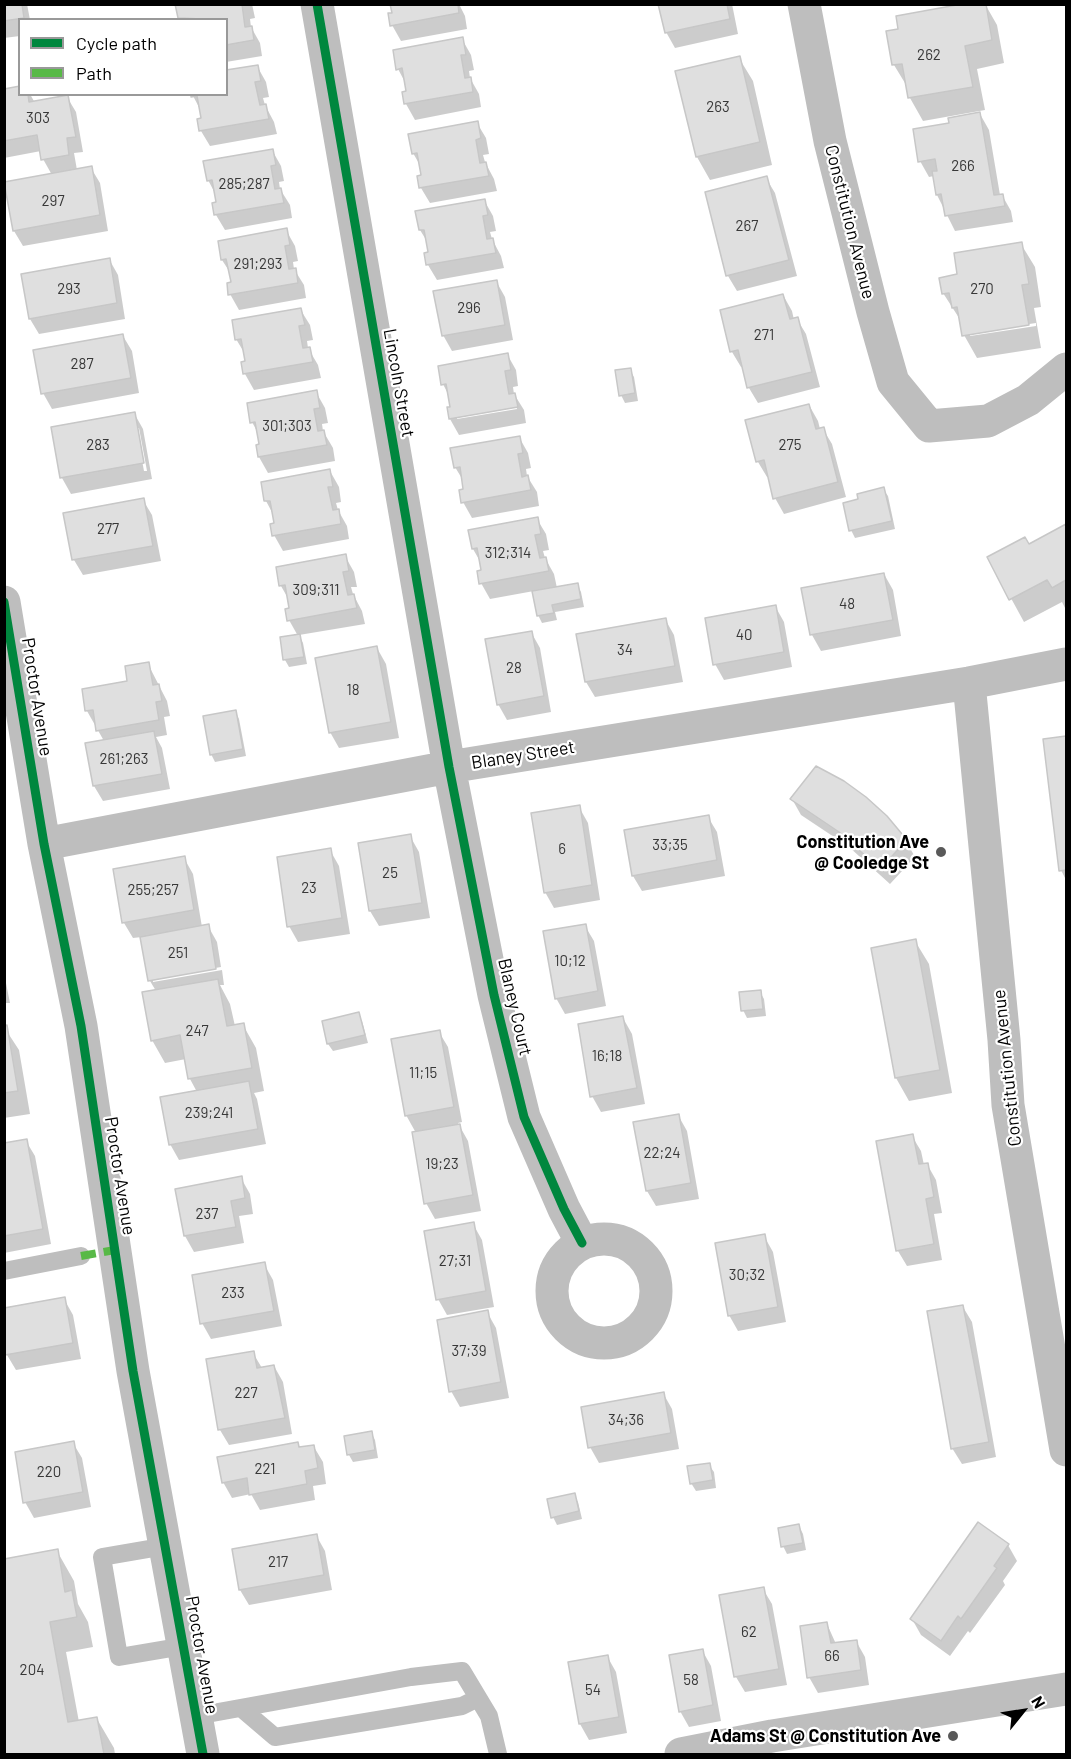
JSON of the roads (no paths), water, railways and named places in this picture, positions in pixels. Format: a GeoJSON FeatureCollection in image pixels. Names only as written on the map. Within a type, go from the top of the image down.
{"type":"FeatureCollection","features":[{"type":"Feature","properties":{"kind":"street","name":"Lincoln Street"},"geometry":{"type":"LineString","coordinates":[[317,4],[449,767]]}},
{"type":"Feature","properties":{"kind":"street","name":"Constitution Avenue"},"geometry":{"type":"LineString","coordinates":[[804,4],[830,141],[893,382],[929,426],[988,421],[1028,400],[1066,369]]}},
{"type":"Feature","properties":{"kind":"street","name":"Proctor Avenue"},"geometry":{"type":"LineString","coordinates":[[4,602],[44,844],[81,1026],[133,1371],[203,1755]]}},
{"type":"Feature","properties":{"kind":"street","name":"Blaney Street"},"geometry":{"type":"LineString","coordinates":[[44,844],[449,767],[969,683],[1066,664]]}},
{"type":"Feature","properties":{"kind":"street","name":"Constitution Avenue"},"geometry":{"type":"LineString","coordinates":[[969,683],[1004,1040],[1008,1105],[1066,1450]]}},
{"type":"Feature","properties":{"kind":"street","name":"Blaney Court"},"geometry":{"type":"LineString","coordinates":[[449,767],[494,995],[524,1117],[582,1243]]}},
{"type":"Feature","properties":{"kind":"street"},"geometry":{"type":"LineString","coordinates":[[681,1755],[772,1736],[1066,1689]]}},
{"type":"Feature","properties":{"kind":"lane"},"geometry":{"type":"LineString","coordinates":[[4,1270],[81,1257]]}},
{"type":"Feature","properties":{"kind":"lane"},"geometry":{"type":"LineString","coordinates":[[166,1546],[102,1557],[119,1657],[184,1646]]}},
{"type":"Feature","properties":{"kind":"lane"},"geometry":{"type":"LineString","coordinates":[[196,1716],[411,1677],[462,1671],[489,1716],[498,1755]]}},
{"type":"Feature","properties":{"kind":"lane"},"geometry":{"type":"LineString","coordinates":[[241,1708],[275,1737],[462,1706],[478,1698]]}},
{"type":"Feature","properties":{"kind":"place","name":"Constitution Ave @ Cooledge St"},"geometry":{"type":"Point","coordinates":[941,852]}},
{"type":"Feature","properties":{"kind":"place","name":"Adams St @ Constitution Ave"},"geometry":{"type":"Point","coordinates":[953,1736]}}]}
